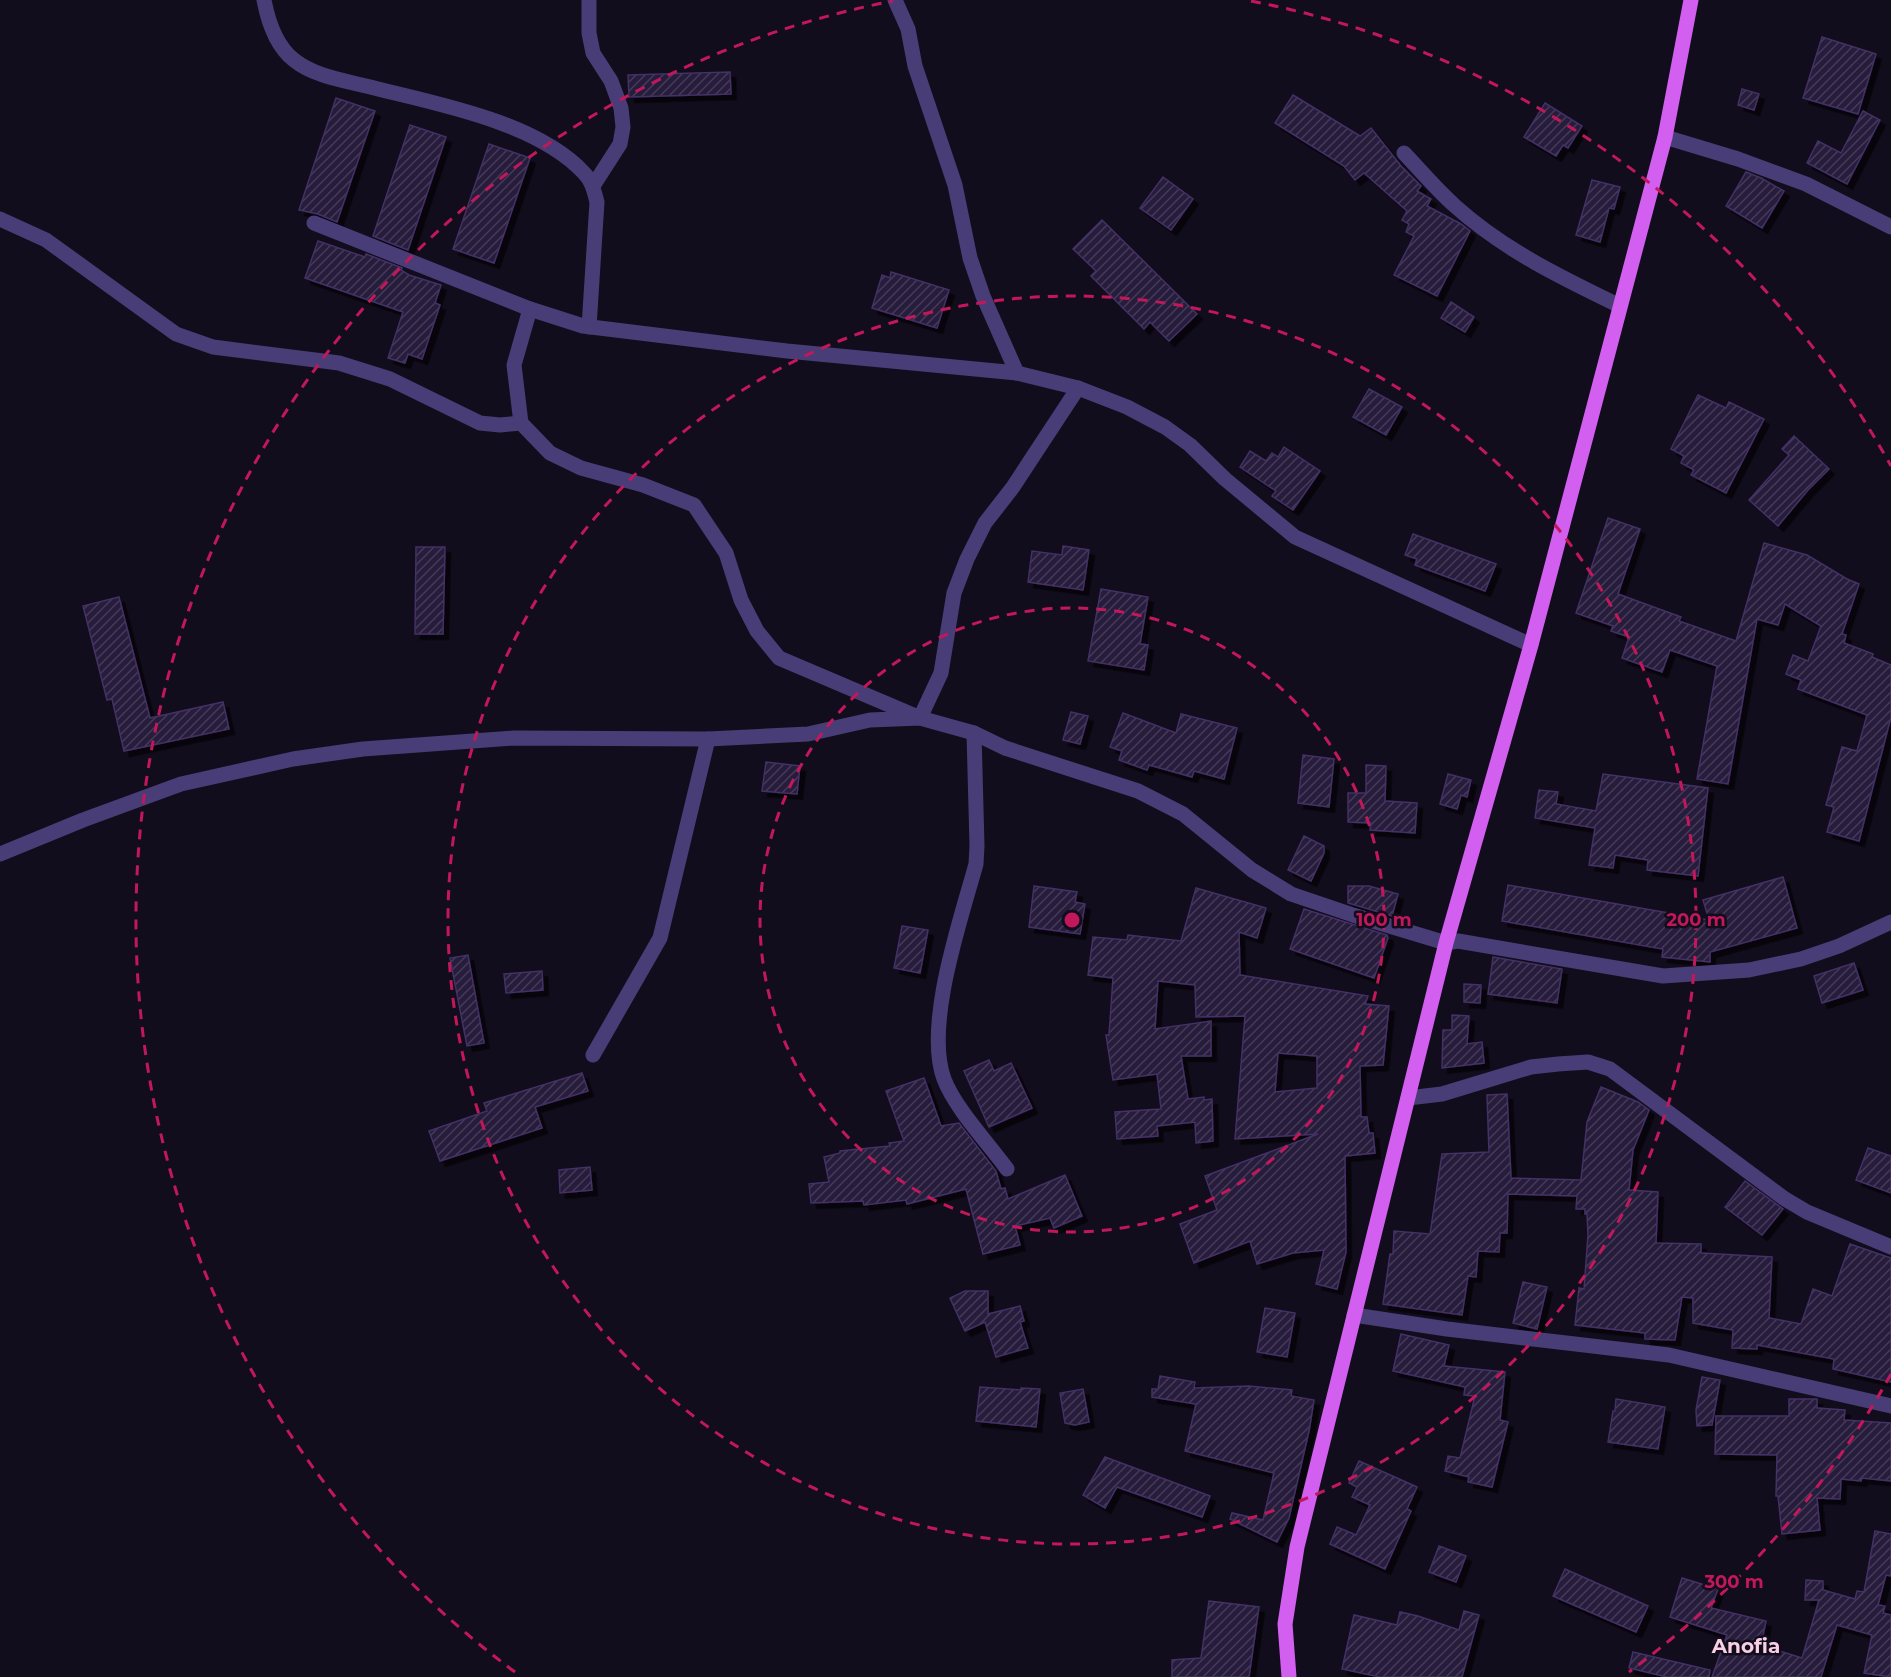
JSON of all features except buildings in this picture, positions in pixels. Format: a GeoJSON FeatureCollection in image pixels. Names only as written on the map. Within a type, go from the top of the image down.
{"type":"FeatureCollection","features":[{"type":"Feature","properties":{"kind":"main road"},"geometry":{"type":"LineString","coordinates":[[1289,1677],[1285,1624],[1297,1547],[1446,943],[1531,645],[1665,137],[1692,0]]}},
{"type":"Feature","properties":{"kind":"street"},"geometry":{"type":"LineString","coordinates":[[264,0],[277,40],[294,60],[321,75],[455,108],[507,124],[562,153],[585,174],[593,186],[597,202],[589,327]]}},
{"type":"Feature","properties":{"kind":"street"},"geometry":{"type":"LineString","coordinates":[[589,0],[589,33],[593,53],[611,81],[621,108],[623,127],[620,144],[593,186]]}},
{"type":"Feature","properties":{"kind":"street"},"geometry":{"type":"LineString","coordinates":[[896,0],[908,29],[915,66],[955,185],[970,258],[982,296],[1017,373]]}},
{"type":"Feature","properties":{"kind":"street"},"geometry":{"type":"LineString","coordinates":[[1665,137],[1738,159],[1806,184],[1891,227]]}},
{"type":"Feature","properties":{"kind":"street"},"geometry":{"type":"LineString","coordinates":[[1404,153],[1455,206],[1500,241],[1541,267],[1620,306]]}},
{"type":"Feature","properties":{"kind":"street"},"geometry":{"type":"LineString","coordinates":[[0,219],[46,240],[176,334],[213,346],[339,363],[390,379],[480,423],[500,425],[520,423]]}},
{"type":"Feature","properties":{"kind":"street"},"geometry":{"type":"LineString","coordinates":[[314,223],[530,309],[589,327],[776,350],[1017,373],[1078,388],[1127,407],[1165,427],[1190,445],[1225,479],[1295,537],[1531,645]]}},
{"type":"Feature","properties":{"kind":"street"},"geometry":{"type":"LineString","coordinates":[[530,309],[514,364],[520,423],[550,453],[581,468],[643,485],[694,505],[726,553],[741,600],[757,631],[779,658],[920,717],[974,733],[1005,748],[1138,791],[1183,814],[1252,870],[1291,894],[1446,943],[1458,941],[1663,976],[1749,970],[1801,959],[1839,946],[1891,922]]}},
{"type":"Feature","properties":{"kind":"street"},"geometry":{"type":"LineString","coordinates":[[920,717],[941,673],[954,593],[967,559],[985,523],[1013,487],[1078,388]]}},
{"type":"Feature","properties":{"kind":"street"},"geometry":{"type":"LineString","coordinates":[[0,854],[181,784],[293,759],[363,748],[514,738],[708,739],[808,734],[870,720],[920,717]]}},
{"type":"Feature","properties":{"kind":"street"},"geometry":{"type":"LineString","coordinates":[[974,733],[976,864],[946,973],[939,1024],[939,1052],[944,1077],[951,1095],[1007,1169]]}},
{"type":"Feature","properties":{"kind":"street"},"geometry":{"type":"LineString","coordinates":[[593,1055],[660,938],[708,739]]}},
{"type":"Feature","properties":{"kind":"street"},"geometry":{"type":"LineString","coordinates":[[1408,1098],[1442,1094],[1504,1075],[1549,1065],[1588,1062],[1611,1069],[1785,1199],[1808,1212],[1891,1247]]}},
{"type":"Feature","properties":{"kind":"street"},"geometry":{"type":"LineString","coordinates":[[1354,1315],[1447,1329],[1669,1355],[1891,1406]]}},
{"type":"Feature","properties":{"kind":"district","name":"Anofia"},"geometry":{"type":"Point","coordinates":[1746,1646]}}]}
